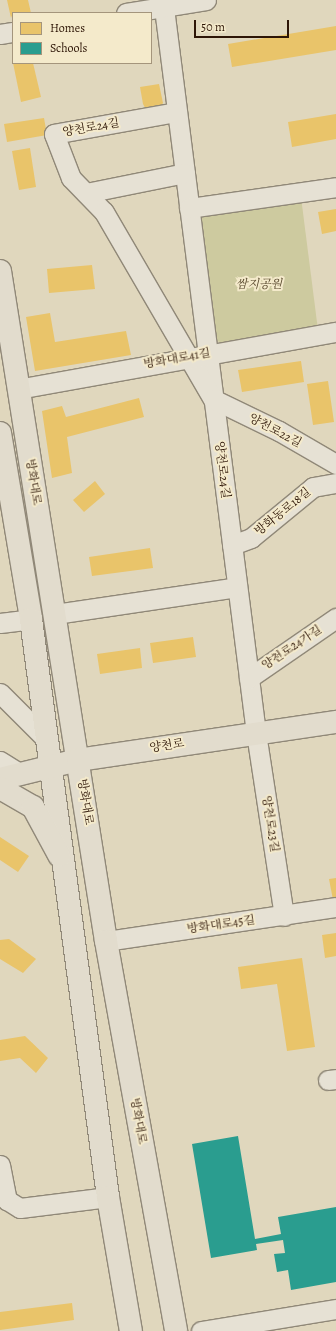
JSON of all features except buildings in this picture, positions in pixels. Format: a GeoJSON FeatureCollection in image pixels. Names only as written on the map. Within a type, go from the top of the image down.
{"type":"FeatureCollection","features":[{"type":"Feature","properties":{"kind":"main road","name":"방화대로"},"geometry":{"type":"LineString","coordinates":[[0,271],[106,942],[176,1331]]}},
{"type":"Feature","properties":{"kind":"main road","name":"방화대로"},"geometry":{"type":"LineString","coordinates":[[0,433],[31,619],[108,1197],[131,1331]]}},
{"type":"Feature","properties":{"kind":"main road","name":"양천로"},"geometry":{"type":"LineString","coordinates":[[0,779],[78,760],[336,722]]}},
{"type":"Feature","properties":{"kind":"main road"},"geometry":{"type":"LineString","coordinates":[[0,788],[32,807],[65,866]]}},
{"type":"Feature","properties":{"kind":"street"},"geometry":{"type":"LineString","coordinates":[[130,12],[163,3],[206,0]]}},
{"type":"Feature","properties":{"kind":"street","name":"양천로24길"},"geometry":{"type":"LineString","coordinates":[[163,3],[256,733]]}},
{"type":"Feature","properties":{"kind":"street"},"geometry":{"type":"LineString","coordinates":[[0,34],[12,32]]}},
{"type":"Feature","properties":{"kind":"street","name":"양천로24길"},"geometry":{"type":"LineString","coordinates":[[86,193],[71,178],[54,134],[176,112]]}},
{"type":"Feature","properties":{"kind":"street"},"geometry":{"type":"LineString","coordinates":[[86,193],[185,173]]}},
{"type":"Feature","properties":{"kind":"street"},"geometry":{"type":"LineString","coordinates":[[189,208],[336,186]]}},
{"type":"Feature","properties":{"kind":"street"},"geometry":{"type":"LineString","coordinates":[[86,193],[104,212],[213,399]]}},
{"type":"Feature","properties":{"kind":"street","name":"방화대로41길"},"geometry":{"type":"LineString","coordinates":[[18,389],[188,357],[336,332]]}},
{"type":"Feature","properties":{"kind":"street","name":"양천로22길"},"geometry":{"type":"LineString","coordinates":[[213,399],[279,431],[336,464]]}},
{"type":"Feature","properties":{"kind":"street","name":"방화동로18길"},"geometry":{"type":"LineString","coordinates":[[232,545],[250,538],[313,487],[336,483]]}},
{"type":"Feature","properties":{"kind":"street"},"geometry":{"type":"LineString","coordinates":[[55,614],[237,587]]}},
{"type":"Feature","properties":{"kind":"street","name":"양천로24가길"},"geometry":{"type":"LineString","coordinates":[[249,678],[336,618]]}},
{"type":"Feature","properties":{"kind":"street"},"geometry":{"type":"LineString","coordinates":[[0,623],[31,619]]}},
{"type":"Feature","properties":{"kind":"street"},"geometry":{"type":"LineString","coordinates":[[0,693],[48,741]]}},
{"type":"Feature","properties":{"kind":"street","name":"양천로23길"},"geometry":{"type":"LineString","coordinates":[[256,733],[284,916]]}},
{"type":"Feature","properties":{"kind":"street"},"geometry":{"type":"LineString","coordinates":[[0,761],[21,774]]}},
{"type":"Feature","properties":{"kind":"street","name":"방화대로45길"},"geometry":{"type":"LineString","coordinates":[[106,942],[336,908]]}},
{"type":"Feature","properties":{"kind":"street"},"geometry":{"type":"LineString","coordinates":[[0,1165],[7,1200],[20,1208],[108,1197]]}},
{"type":"Feature","properties":{"kind":"street"},"geometry":{"type":"LineString","coordinates":[[201,1331],[336,1309]]}},
{"type":"Feature","properties":{"kind":"green space","name":"쌈지공원"},"geometry":{"type":"Polygon","coordinates":[[[301,197],[318,330],[226,346],[211,337],[198,223],[210,208],[301,197]]]}}]}
